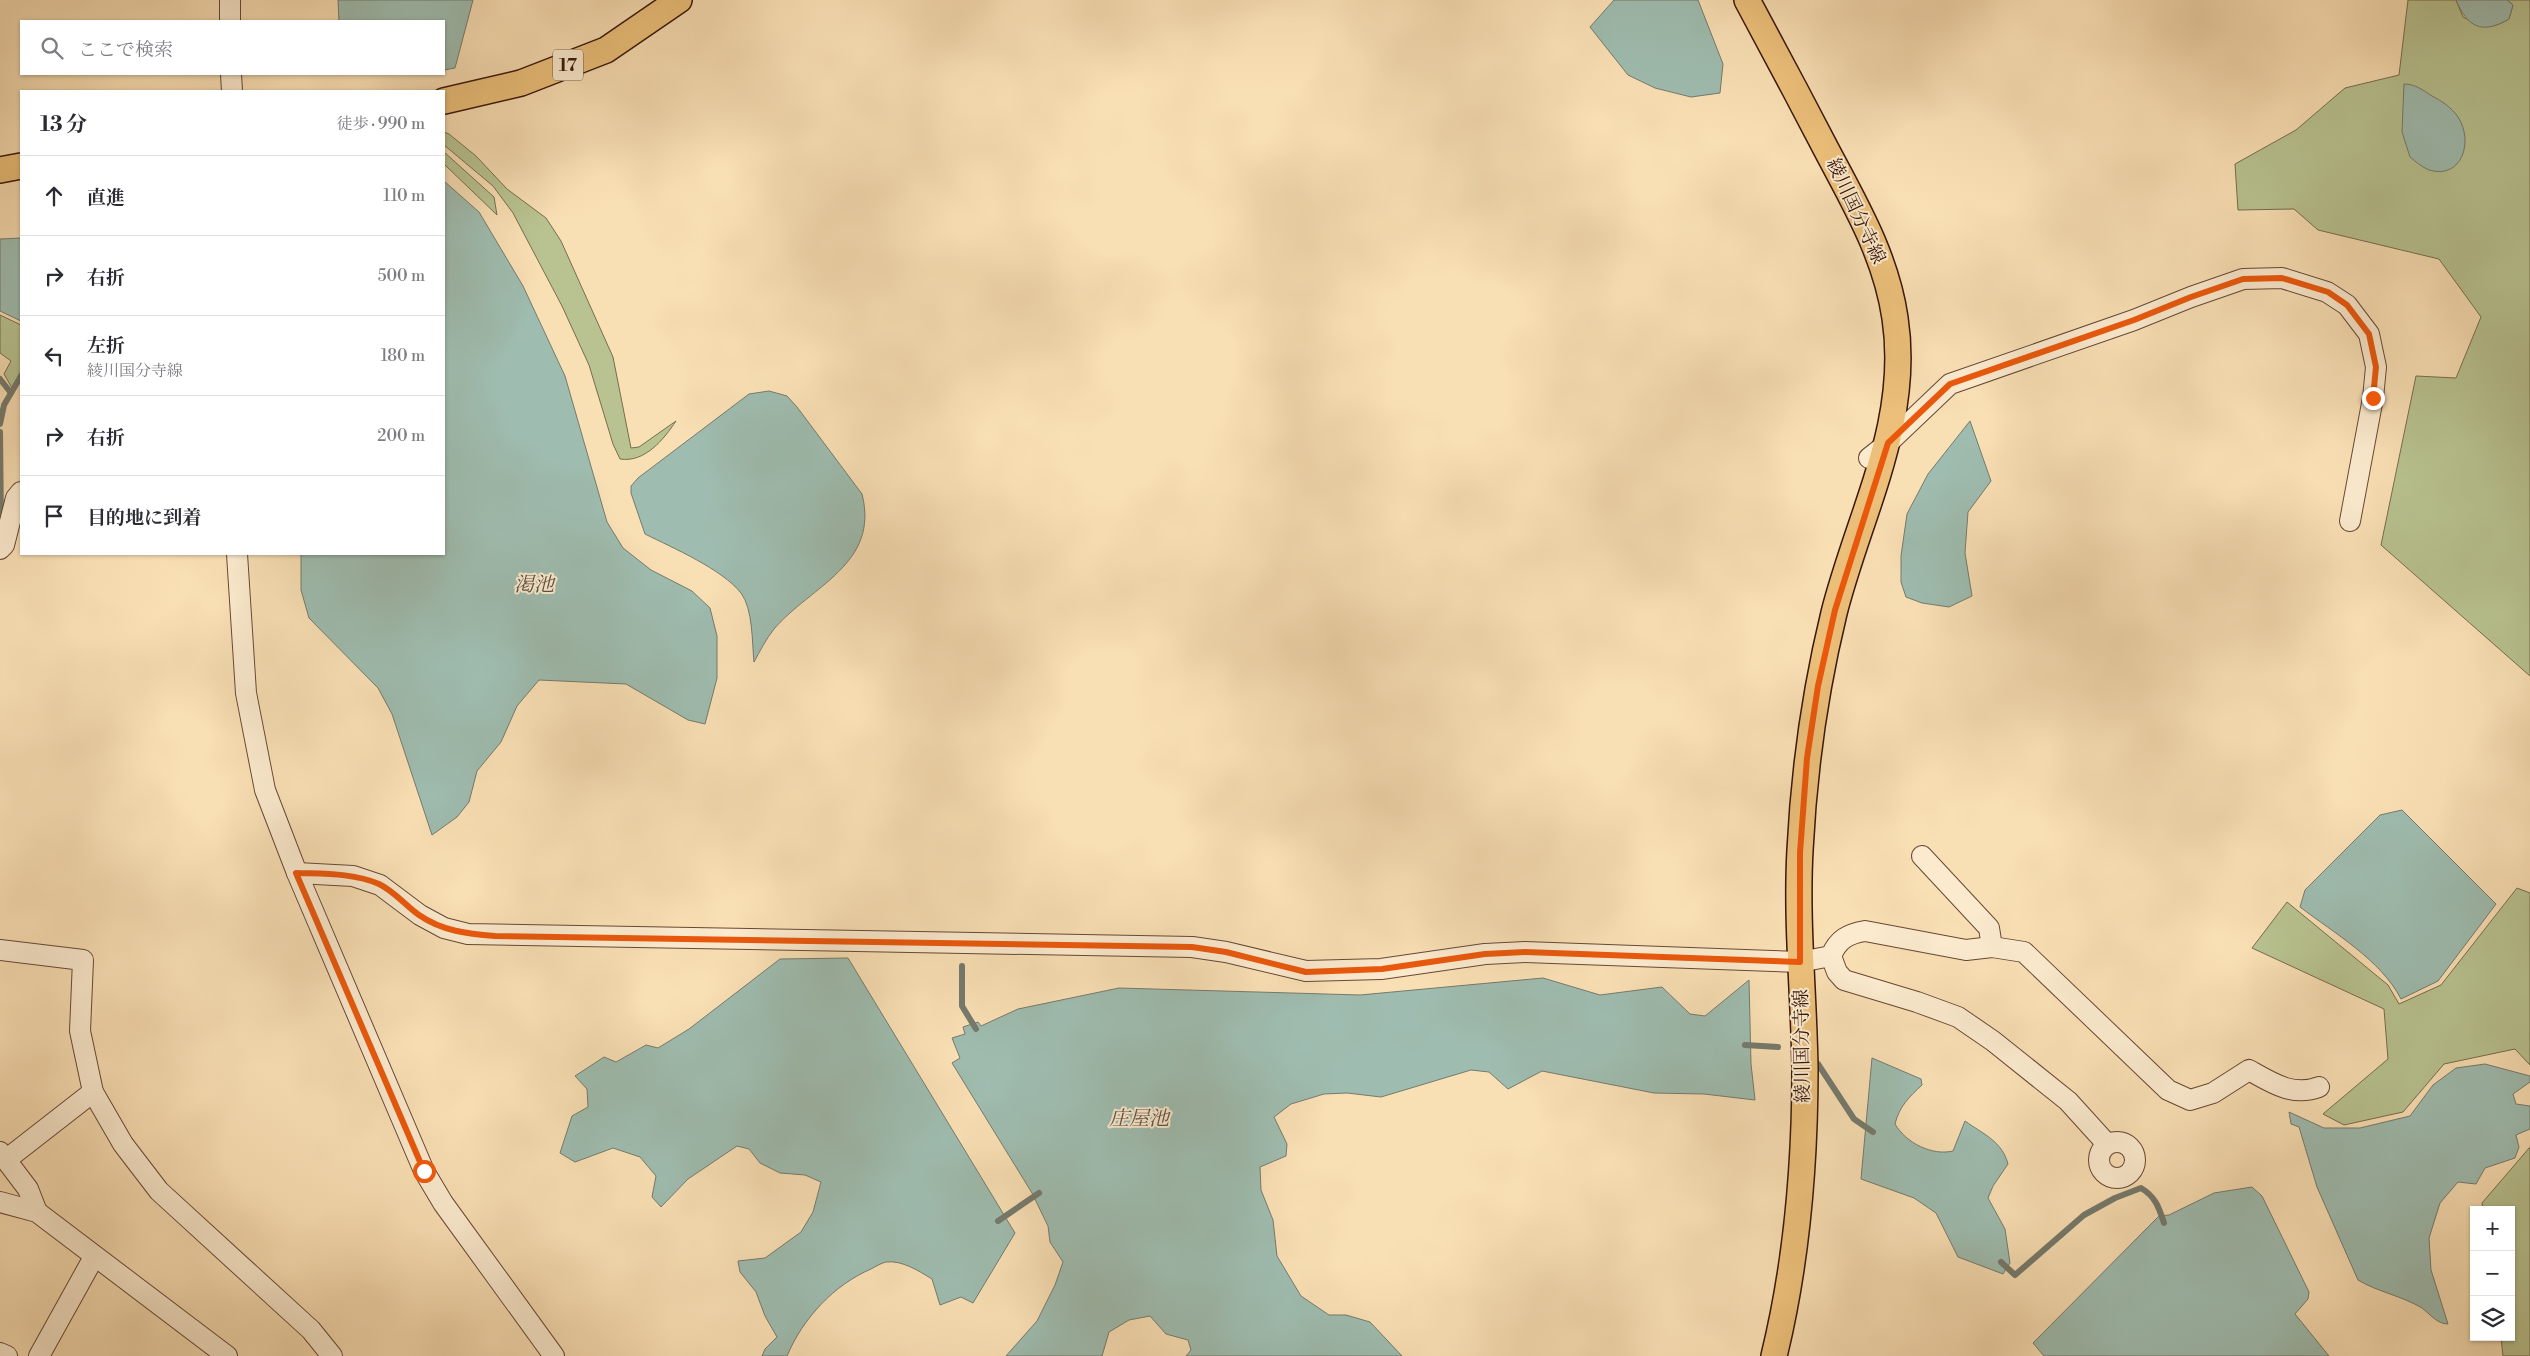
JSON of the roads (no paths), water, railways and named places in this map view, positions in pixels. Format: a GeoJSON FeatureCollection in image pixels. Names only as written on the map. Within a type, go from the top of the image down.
{"type":"FeatureCollection","features":[{"type":"Feature","properties":{"kind":"main road","name":"17"},"geometry":{"type":"LineString","coordinates":[[445,101],[521,83],[606,50],[679,0]]}},
{"type":"Feature","properties":{"kind":"main road","name":"綾川国分寺線"},"geometry":{"type":"LineString","coordinates":[[1746,0],[1870,232],[1887,278],[1895,319],[1899,357],[1898,392],[1888,443],[1835,610],[1818,686],[1807,758],[1800,853],[1800,962],[1804,1069],[1802,1166],[1794,1247],[1774,1356]]}},
{"type":"Feature","properties":{"kind":"main road"},"geometry":{"type":"LineString","coordinates":[[0,170],[20,166]]}},
{"type":"Feature","properties":{"kind":"street"},"geometry":{"type":"LineString","coordinates":[[230,0],[230,20]]}},
{"type":"Feature","properties":{"kind":"street"},"geometry":{"type":"LineString","coordinates":[[231,75],[232,90]]}},
{"type":"Feature","properties":{"kind":"street"},"geometry":{"type":"LineString","coordinates":[[1869,458],[1888,443],[1950,384],[2134,320],[2243,279],[2282,278],[2328,292],[2347,305],[2369,334],[2376,367],[2373,398],[2350,521]]}},
{"type":"Feature","properties":{"kind":"street"},"geometry":{"type":"LineString","coordinates":[[0,549],[4,545],[16,498],[20,493]]}},
{"type":"Feature","properties":{"kind":"street"},"geometry":{"type":"LineString","coordinates":[[237,555],[246,693],[265,790],[296,873],[424,1171],[443,1203],[554,1356]]}},
{"type":"Feature","properties":{"kind":"street"},"geometry":{"type":"LineString","coordinates":[[1922,856],[1989,928],[1992,947]]}},
{"type":"Feature","properties":{"kind":"street"},"geometry":{"type":"LineString","coordinates":[[296,873],[353,876],[380,885],[420,916],[444,928],[468,934],[1192,947],[1226,952],[1306,972],[1382,969],[1485,954],[1525,952],[1800,962],[1831,956]]}},
{"type":"Feature","properties":{"kind":"street"},"geometry":{"type":"LineString","coordinates":[[2107,1144],[2068,1101],[1993,1042],[1958,1018],[1917,1002],[1844,980],[1837,972],[1831,956],[1837,943],[1851,933],[1866,931],[1966,950],[1992,947],[2024,952],[2168,1090],[2190,1100],[2213,1093],[2250,1070],[2281,1088],[2308,1091],[2319,1087]]}},
{"type":"Feature","properties":{"kind":"street"},"geometry":{"type":"LineString","coordinates":[[0,950],[83,960],[80,1031],[93,1092],[123,1144],[159,1191],[311,1330],[332,1356]]}},
{"type":"Feature","properties":{"kind":"street"},"geometry":{"type":"LineString","coordinates":[[36,1212],[28,1189],[3,1155],[93,1092]]}},
{"type":"Feature","properties":{"kind":"street"},"geometry":{"type":"LineString","coordinates":[[0,1202],[36,1212],[227,1356]]}},
{"type":"Feature","properties":{"kind":"street"},"geometry":{"type":"LineString","coordinates":[[39,1356],[94,1257]]}},
{"type":"Feature","properties":{"kind":"street"},"geometry":{"type":"LineString","coordinates":[[0,1353],[7,1356]]}},
{"type":"Feature","properties":{"kind":"water"},"geometry":{"type":"Polygon","coordinates":[[[338,0],[473,0],[455,68],[445,70],[445,20],[339,20],[338,0]]]}},
{"type":"Feature","properties":{"kind":"water"},"geometry":{"type":"Polygon","coordinates":[[[1614,0],[1698,0],[1723,64],[1720,93],[1691,97],[1655,88],[1628,75],[1590,27],[1614,0]]]}},
{"type":"Feature","properties":{"kind":"water"},"geometry":{"type":"Polygon","coordinates":[[[2456,0],[2507,0],[2513,5],[2509,19],[2491,27],[2483,27],[2476,26],[2465,17],[2456,0]]]}},
{"type":"Feature","properties":{"kind":"water"},"geometry":{"type":"Polygon","coordinates":[[[2404,84],[2419,88],[2439,100],[2458,117],[2463,127],[2465,147],[2457,164],[2450,169],[2440,172],[2429,170],[2410,157],[2402,132],[2404,84]]]}},
{"type":"Feature","properties":{"kind":"water","name":"渇池"},"geometry":{"type":"Polygon","coordinates":[[[445,182],[479,212],[523,286],[565,376],[607,522],[623,548],[651,570],[692,591],[710,608],[717,636],[717,678],[705,724],[688,720],[626,684],[539,680],[517,706],[501,742],[477,771],[469,802],[457,817],[432,835],[392,714],[378,688],[309,618],[301,590],[301,555],[445,555],[445,182]]]}},
{"type":"Feature","properties":{"kind":"water"},"geometry":{"type":"Polygon","coordinates":[[[20,238],[20,321],[0,311],[0,239],[20,238]]]}},
{"type":"Feature","properties":{"kind":"water"},"geometry":{"type":"Polygon","coordinates":[[[769,391],[787,396],[797,407],[862,494],[865,518],[861,539],[852,556],[839,572],[774,629],[754,662],[750,617],[741,593],[733,584],[710,567],[645,534],[631,493],[631,486],[638,478],[749,394],[769,391]]]}},
{"type":"Feature","properties":{"kind":"water"},"geometry":{"type":"Polygon","coordinates":[[[1970,421],[1991,481],[1968,512],[1965,553],[1972,596],[1949,607],[1922,603],[1906,597],[1901,582],[1901,556],[1907,514],[1928,474],[1970,421]]]}},
{"type":"Feature","properties":{"kind":"water"},"geometry":{"type":"Polygon","coordinates":[[[2402,810],[2496,904],[2438,981],[2401,999],[2382,972],[2356,948],[2300,907],[2305,890],[2380,815],[2402,810]]]}},
{"type":"Feature","properties":{"kind":"water"},"geometry":{"type":"Polygon","coordinates":[[[848,958],[1015,1233],[973,1303],[961,1297],[940,1305],[932,1279],[904,1264],[886,1262],[857,1276],[821,1304],[802,1329],[787,1356],[762,1356],[765,1349],[777,1337],[765,1316],[756,1292],[740,1272],[738,1261],[765,1258],[801,1232],[813,1212],[821,1182],[805,1175],[780,1173],[760,1163],[749,1149],[737,1146],[688,1179],[661,1207],[652,1197],[656,1176],[640,1157],[613,1148],[575,1162],[560,1153],[572,1116],[588,1107],[587,1089],[575,1076],[604,1057],[616,1062],[646,1045],[658,1048],[689,1029],[780,959],[848,958]]]}},
{"type":"Feature","properties":{"kind":"water","name":"庄屋池"},"geometry":{"type":"Polygon","coordinates":[[[1543,978],[1600,995],[1662,987],[1690,1014],[1705,1016],[1749,980],[1751,1064],[1755,1100],[1704,1094],[1654,1093],[1542,1071],[1508,1089],[1489,1072],[1471,1070],[1381,1097],[1347,1093],[1324,1094],[1291,1104],[1274,1117],[1287,1144],[1286,1156],[1260,1167],[1261,1190],[1273,1220],[1277,1256],[1301,1296],[1329,1315],[1346,1315],[1370,1322],[1402,1356],[1186,1356],[1191,1350],[1188,1340],[1166,1334],[1150,1316],[1129,1320],[1109,1332],[1102,1356],[1006,1356],[1037,1321],[1055,1285],[1063,1262],[1050,1242],[1048,1226],[1032,1193],[952,1063],[960,1058],[952,1038],[965,1034],[963,1027],[978,1022],[981,1026],[1018,1009],[1119,988],[1360,995],[1543,978]]]}},
{"type":"Feature","properties":{"kind":"water"},"geometry":{"type":"Polygon","coordinates":[[[1872,1058],[1921,1079],[1922,1085],[1905,1103],[1899,1112],[1895,1124],[1913,1142],[1928,1150],[1937,1152],[1953,1151],[1965,1121],[1991,1139],[2001,1149],[2008,1164],[1993,1186],[1988,1198],[2005,1229],[2010,1263],[2003,1274],[1958,1257],[1936,1213],[1914,1198],[1861,1179],[1872,1058]]]}},
{"type":"Feature","properties":{"kind":"water"},"geometry":{"type":"Polygon","coordinates":[[[2485,1064],[2530,1076],[2530,1082],[2513,1094],[2516,1104],[2530,1106],[2530,1129],[2516,1135],[2519,1147],[2515,1158],[2485,1168],[2476,1184],[2458,1182],[2440,1203],[2429,1238],[2431,1270],[2448,1324],[2444,1324],[2437,1321],[2422,1308],[2358,1280],[2317,1187],[2299,1127],[2291,1124],[2289,1112],[2324,1128],[2360,1128],[2410,1116],[2433,1085],[2456,1068],[2485,1064]]]}},
{"type":"Feature","properties":{"kind":"water"},"geometry":{"type":"Polygon","coordinates":[[[2252,1187],[2262,1196],[2309,1292],[2308,1299],[2295,1314],[2329,1356],[2044,1356],[2033,1343],[2159,1216],[2169,1215],[2214,1193],[2252,1187]]]}},
{"type":"Feature","properties":{"kind":"waterway"},"geometry":{"type":"LineString","coordinates":[[0,424],[4,405],[20,378]]}},
{"type":"Feature","properties":{"kind":"waterway"},"geometry":{"type":"LineString","coordinates":[[0,379],[11,393]]}},
{"type":"Feature","properties":{"kind":"waterway"},"geometry":{"type":"LineString","coordinates":[[0,432],[1,523]]}},
{"type":"Feature","properties":{"kind":"waterway"},"geometry":{"type":"LineString","coordinates":[[962,966],[962,1006],[976,1029]]}},
{"type":"Feature","properties":{"kind":"waterway"},"geometry":{"type":"LineString","coordinates":[[1745,1045],[1778,1047]]}},
{"type":"Feature","properties":{"kind":"waterway"},"geometry":{"type":"LineString","coordinates":[[1818,1064],[1854,1119],[1873,1132]]}},
{"type":"Feature","properties":{"kind":"waterway"},"geometry":{"type":"LineString","coordinates":[[2001,1262],[2015,1275],[2084,1215],[2115,1198],[2141,1188],[2154,1199],[2164,1223]]}},
{"type":"Feature","properties":{"kind":"waterway"},"geometry":{"type":"LineString","coordinates":[[998,1221],[1039,1193]]}}]}
